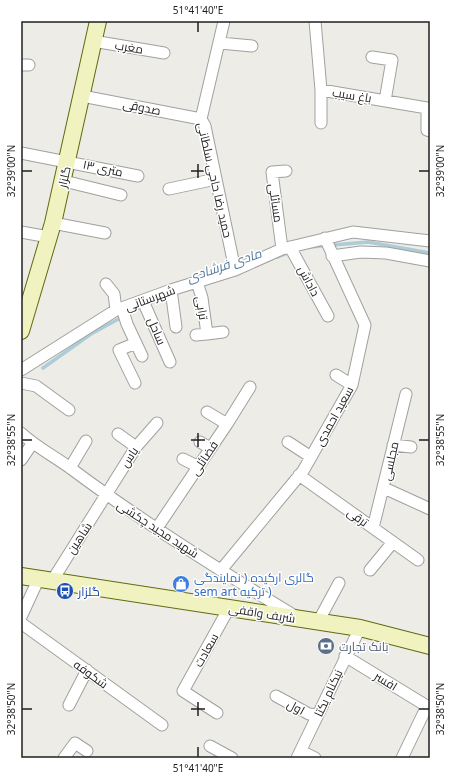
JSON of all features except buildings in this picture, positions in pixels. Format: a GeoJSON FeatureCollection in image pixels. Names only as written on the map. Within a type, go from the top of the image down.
{"type":"FeatureCollection","features":[{"type":"Feature","properties":{"kind":"main road","name":"گلزار"},"geometry":{"type":"LineString","coordinates":[[21,331],[64,181],[98,21]]}},
{"type":"Feature","properties":{"kind":"main road","name":"شریف واقفی"},"geometry":{"type":"LineString","coordinates":[[21,576],[360,628],[430,646]]}},
{"type":"Feature","properties":{"kind":"street","name":"حمید رضا حاجی سلطانی"},"geometry":{"type":"LineString","coordinates":[[224,21],[201,119],[205,126],[235,270]]}},
{"type":"Feature","properties":{"kind":"street","name":"باغ سیب"},"geometry":{"type":"LineString","coordinates":[[315,21],[320,90],[427,108],[427,130],[430,131]]}},
{"type":"Feature","properties":{"kind":"street","name":"مغرب"},"geometry":{"type":"LineString","coordinates":[[93,40],[164,53]]}},
{"type":"Feature","properties":{"kind":"street"},"geometry":{"type":"LineString","coordinates":[[220,43],[252,46]]}},
{"type":"Feature","properties":{"kind":"street"},"geometry":{"type":"LineString","coordinates":[[372,57],[392,60],[385,101]]}},
{"type":"Feature","properties":{"kind":"street"},"geometry":{"type":"LineString","coordinates":[[320,90],[321,124]]}},
{"type":"Feature","properties":{"kind":"street","name":"صدوقی"},"geometry":{"type":"LineString","coordinates":[[82,96],[201,119]]}},
{"type":"Feature","properties":{"kind":"street","name":"۱۳ متری"},"geometry":{"type":"LineString","coordinates":[[21,153],[68,160],[138,176]]}},
{"type":"Feature","properties":{"kind":"street","name":"مسائلی"},"geometry":{"type":"LineString","coordinates":[[286,171],[272,172],[286,248]]}},
{"type":"Feature","properties":{"kind":"street"},"geometry":{"type":"LineString","coordinates":[[169,189],[216,180]]}},
{"type":"Feature","properties":{"kind":"street"},"geometry":{"type":"LineString","coordinates":[[64,181],[121,195]]}},
{"type":"Feature","properties":{"kind":"street"},"geometry":{"type":"LineString","coordinates":[[21,232],[51,230],[105,233]]}},
{"type":"Feature","properties":{"kind":"street"},"geometry":{"type":"LineString","coordinates":[[353,232],[362,252]]}},
{"type":"Feature","properties":{"kind":"street","name":"شهرستانی"},"geometry":{"type":"LineString","coordinates":[[21,370],[119,309],[171,290],[235,270],[286,248],[353,232],[430,242]]}},
{"type":"Feature","properties":{"kind":"street","name":"سعید احمدی"},"geometry":{"type":"LineString","coordinates":[[221,570],[299,475],[352,386],[365,325],[325,238]]}},
{"type":"Feature","properties":{"kind":"street","name":"داداش"},"geometry":{"type":"LineString","coordinates":[[286,248],[297,258],[328,316]]}},
{"type":"Feature","properties":{"kind":"street"},"geometry":{"type":"LineString","coordinates":[[332,256],[362,252],[386,253],[430,261]]}},
{"type":"Feature","properties":{"kind":"street","name":"ترابی"},"geometry":{"type":"LineString","coordinates":[[197,282],[202,298],[207,334]]}},
{"type":"Feature","properties":{"kind":"street"},"geometry":{"type":"LineString","coordinates":[[106,284],[114,294],[119,309],[142,356]]}},
{"type":"Feature","properties":{"kind":"street"},"geometry":{"type":"LineString","coordinates":[[171,290],[174,303],[176,327]]}},
{"type":"Feature","properties":{"kind":"street","name":"ساحل"},"geometry":{"type":"LineString","coordinates":[[143,301],[170,362]]}},
{"type":"Feature","properties":{"kind":"street","name":"ترابی"},"geometry":{"type":"LineString","coordinates":[[196,335],[223,332]]}},
{"type":"Feature","properties":{"kind":"street"},"geometry":{"type":"LineString","coordinates":[[135,383],[119,350],[136,343]]}},
{"type":"Feature","properties":{"kind":"street"},"geometry":{"type":"LineString","coordinates":[[336,375],[352,386]]}},
{"type":"Feature","properties":{"kind":"street"},"geometry":{"type":"LineString","coordinates":[[21,384],[36,386],[69,410]]}},
{"type":"Feature","properties":{"kind":"street","name":"فضائلی"},"geometry":{"type":"LineString","coordinates":[[157,528],[199,467],[250,387]]}},
{"type":"Feature","properties":{"kind":"street","name":"مجلسی"},"geometry":{"type":"LineString","coordinates":[[373,528],[406,394]]}},
{"type":"Feature","properties":{"kind":"street"},"geometry":{"type":"LineString","coordinates":[[207,412],[227,424]]}},
{"type":"Feature","properties":{"kind":"street","name":"یاس"},"geometry":{"type":"LineString","coordinates":[[105,494],[136,446],[157,423]]}},
{"type":"Feature","properties":{"kind":"street","name":"شهید مجید چکشی"},"geometry":{"type":"LineString","coordinates":[[21,433],[32,444],[70,468],[105,494],[221,570],[300,619]]}},
{"type":"Feature","properties":{"kind":"street"},"geometry":{"type":"LineString","coordinates":[[118,434],[136,446]]}},
{"type":"Feature","properties":{"kind":"street"},"geometry":{"type":"LineString","coordinates":[[70,468],[86,441]]}},
{"type":"Feature","properties":{"kind":"street"},"geometry":{"type":"LineString","coordinates":[[200,442],[210,448]]}},
{"type":"Feature","properties":{"kind":"street"},"geometry":{"type":"LineString","coordinates":[[288,442],[311,457]]}},
{"type":"Feature","properties":{"kind":"street"},"geometry":{"type":"LineString","coordinates":[[21,460],[32,444]]}},
{"type":"Feature","properties":{"kind":"street"},"geometry":{"type":"LineString","coordinates":[[393,445],[411,447]]}},
{"type":"Feature","properties":{"kind":"street"},"geometry":{"type":"LineString","coordinates":[[183,458],[199,467]]}},
{"type":"Feature","properties":{"kind":"street","name":"ترقی"},"geometry":{"type":"LineString","coordinates":[[299,475],[418,560]]}},
{"type":"Feature","properties":{"kind":"street"},"geometry":{"type":"LineString","coordinates":[[384,488],[430,509]]}},
{"type":"Feature","properties":{"kind":"street","name":"شاهین"},"geometry":{"type":"LineString","coordinates":[[45,580],[105,499],[105,494]]}},
{"type":"Feature","properties":{"kind":"street"},"geometry":{"type":"LineString","coordinates":[[370,570],[394,542]]}},
{"type":"Feature","properties":{"kind":"street"},"geometry":{"type":"LineString","coordinates":[[21,617],[45,580]]}},
{"type":"Feature","properties":{"kind":"street"},"geometry":{"type":"LineString","coordinates":[[318,622],[338,583]]}},
{"type":"Feature","properties":{"kind":"street","name":"سعادت"},"geometry":{"type":"LineString","coordinates":[[217,713],[183,691],[229,608]]}},
{"type":"Feature","properties":{"kind":"street","name":"شکوفه"},"geometry":{"type":"LineString","coordinates":[[21,623],[162,725]]}},
{"type":"Feature","properties":{"kind":"street","name":"نیکنام یکتا"},"geometry":{"type":"LineString","coordinates":[[299,755],[345,656],[360,628]]}},
{"type":"Feature","properties":{"kind":"street","name":"افسر"},"geometry":{"type":"LineString","coordinates":[[345,656],[429,707],[402,758]]}},
{"type":"Feature","properties":{"kind":"street"},"geometry":{"type":"LineString","coordinates":[[69,705],[87,670]]}},
{"type":"Feature","properties":{"kind":"street","name":"اول"},"geometry":{"type":"LineString","coordinates":[[276,696],[309,714],[318,715]]}},
{"type":"Feature","properties":{"kind":"street"},"geometry":{"type":"LineString","coordinates":[[64,758],[75,743],[87,751]]}},
{"type":"Feature","properties":{"kind":"street"},"geometry":{"type":"LineString","coordinates":[[210,746],[232,758]]}},
{"type":"Feature","properties":{"kind":"street"},"geometry":{"type":"LineString","coordinates":[[299,755],[315,758]]}},
{"type":"Feature","properties":{"kind":"waterway","name":"مادی فرشادی"},"geometry":{"type":"LineString","coordinates":[[310,247],[368,242],[430,253]]}},
{"type":"Feature","properties":{"kind":"waterway","name":"مادی فرشادی"},"geometry":{"type":"LineString","coordinates":[[277,257],[290,252]]}},
{"type":"Feature","properties":{"kind":"waterway","name":"مادی فرشادی"},"geometry":{"type":"LineString","coordinates":[[43,368],[91,334],[144,305]]}},
{"type":"Feature","properties":{"kind":"place","name":"گالری ارکیده ( نمایندگی sem art ترکیه )"},"geometry":{"type":"Point","coordinates":[181,584]}},
{"type":"Feature","properties":{"kind":"place","name":"گلزار"},"geometry":{"type":"Point","coordinates":[65,591]}},
{"type":"Feature","properties":{"kind":"place","name":"بانک تجارت"},"geometry":{"type":"Point","coordinates":[326,646]}}]}
